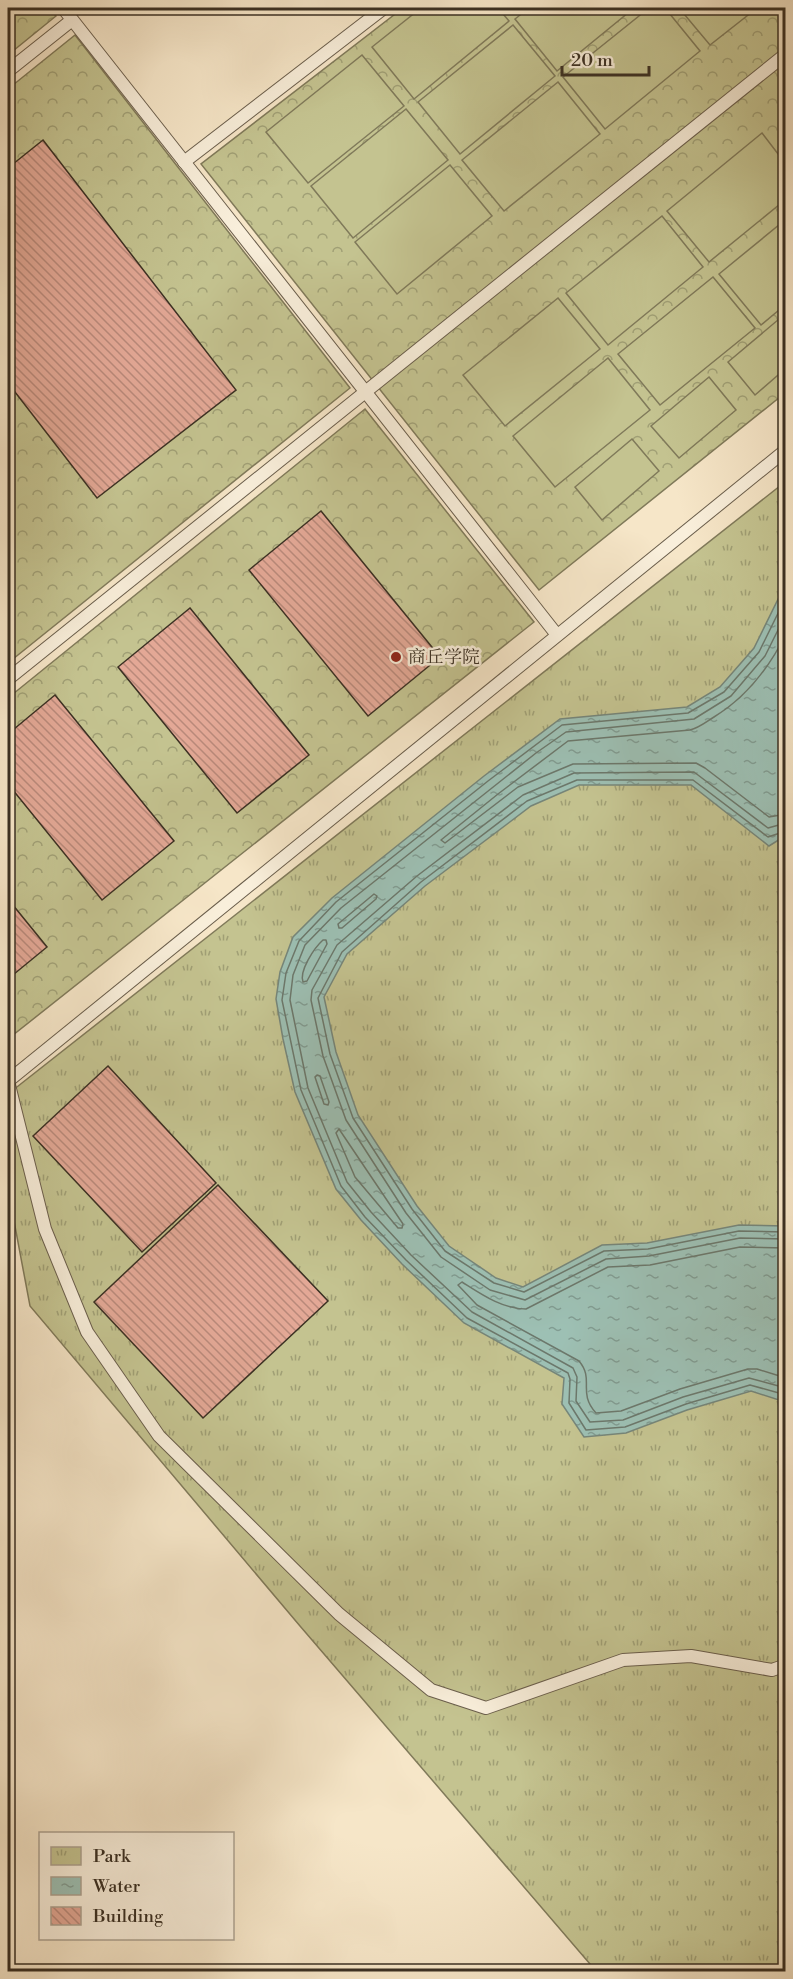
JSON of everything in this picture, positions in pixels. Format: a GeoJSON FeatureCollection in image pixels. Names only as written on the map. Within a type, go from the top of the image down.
{"type":"FeatureCollection","features":[{"type":"Feature","properties":{"kind":"lane"},"geometry":{"type":"LineString","coordinates":[[63,8],[557,635]]}},
{"type":"Feature","properties":{"kind":"lane"},"geometry":{"type":"LineString","coordinates":[[184,162],[384,8]]}},
{"type":"Feature","properties":{"kind":"lane"},"geometry":{"type":"LineString","coordinates":[[8,71],[72,20]]}},
{"type":"Feature","properties":{"kind":"lane"},"geometry":{"type":"LineString","coordinates":[[8,679],[786,54]]}},
{"type":"Feature","properties":{"kind":"lane"},"geometry":{"type":"LineString","coordinates":[[786,450],[8,1081],[45,1229],[87,1332],[159,1436],[339,1614],[431,1690],[486,1708],[623,1660],[691,1656],[772,1670],[786,1665]]}},
{"type":"Feature","properties":{"kind":"green space"},"geometry":{"type":"Polygon","coordinates":[[[8,8],[49,8],[56,16],[8,55],[8,8]]]}},
{"type":"Feature","properties":{"kind":"green space"},"geometry":{"type":"Polygon","coordinates":[[[195,8],[294,8],[244,14],[195,8]]]}},
{"type":"Feature","properties":{"kind":"green space"},"geometry":{"type":"Polygon","coordinates":[[[403,8],[785,8],[785,393],[539,590],[201,164],[403,8]]]}},
{"type":"Feature","properties":{"kind":"green space"},"geometry":{"type":"Polygon","coordinates":[[[421,8],[498,8],[509,21],[414,99],[372,47],[421,8]]]}},
{"type":"Feature","properties":{"kind":"green space"},"geometry":{"type":"Polygon","coordinates":[[[529,8],[634,8],[557,71],[515,19],[529,8]]]}},
{"type":"Feature","properties":{"kind":"green space"},"geometry":{"type":"Polygon","coordinates":[[[649,8],[665,8],[700,51],[605,129],[563,77],[649,8]]]}},
{"type":"Feature","properties":{"kind":"green space"},"geometry":{"type":"Polygon","coordinates":[[[679,8],[757,8],[710,45],[679,8]]]}},
{"type":"Feature","properties":{"kind":"green space"},"geometry":{"type":"Polygon","coordinates":[[[513,25],[555,76],[460,154],[418,102],[513,25]]]}},
{"type":"Feature","properties":{"kind":"green space"},"geometry":{"type":"Polygon","coordinates":[[[75,35],[350,388],[8,663],[8,89],[75,35]]]}},
{"type":"Feature","properties":{"kind":"green space"},"geometry":{"type":"Polygon","coordinates":[[[362,55],[404,106],[308,183],[266,132],[362,55]]]}},
{"type":"Feature","properties":{"kind":"green space"},"geometry":{"type":"Polygon","coordinates":[[[558,82],[600,134],[504,211],[462,160],[558,82]]]}},
{"type":"Feature","properties":{"kind":"green space"},"geometry":{"type":"Polygon","coordinates":[[[406,109],[448,160],[353,238],[311,186],[406,109]]]}},
{"type":"Feature","properties":{"kind":"green space"},"geometry":{"type":"Polygon","coordinates":[[[762,133],[785,163],[785,200],[709,262],[667,211],[762,133]]]}},
{"type":"Feature","properties":{"kind":"green space"},"geometry":{"type":"Polygon","coordinates":[[[450,165],[492,216],[397,294],[355,242],[450,165]]]}},
{"type":"Feature","properties":{"kind":"green space"},"geometry":{"type":"Polygon","coordinates":[[[662,216],[703,267],[608,345],[566,293],[662,216]]]}},
{"type":"Feature","properties":{"kind":"green space"},"geometry":{"type":"Polygon","coordinates":[[[785,220],[785,305],[761,325],[719,274],[785,220]]]}},
{"type":"Feature","properties":{"kind":"green space"},"geometry":{"type":"Polygon","coordinates":[[[713,277],[755,328],[660,405],[618,354],[713,277]]]}},
{"type":"Feature","properties":{"kind":"green space"},"geometry":{"type":"Polygon","coordinates":[[[558,298],[600,349],[505,426],[463,375],[558,298]]]}},
{"type":"Feature","properties":{"kind":"green space"},"geometry":{"type":"Polygon","coordinates":[[[785,314],[785,369],[755,395],[728,362],[785,314]]]}},
{"type":"Feature","properties":{"kind":"green space"},"geometry":{"type":"Polygon","coordinates":[[[608,358],[650,410],[555,487],[513,436],[608,358]]]}},
{"type":"Feature","properties":{"kind":"green space"},"geometry":{"type":"Polygon","coordinates":[[[709,377],[736,410],[679,458],[651,426],[709,377]]]}},
{"type":"Feature","properties":{"kind":"green space"},"geometry":{"type":"Polygon","coordinates":[[[365,409],[534,622],[8,1039],[8,698],[365,409]]]}},
{"type":"Feature","properties":{"kind":"green space"},"geometry":{"type":"Polygon","coordinates":[[[632,439],[659,471],[602,520],[575,487],[632,439]]]}},
{"type":"Feature","properties":{"kind":"green space"},"geometry":{"type":"Polygon","coordinates":[[[785,482],[785,1971],[596,1971],[30,1306],[8,1189],[8,1094],[785,482]]]}},
{"type":"Feature","properties":{"kind":"water"},"geometry":{"type":"Polygon","coordinates":[[[785,585],[785,836],[769,846],[691,785],[579,785],[531,806],[425,886],[347,954],[324,997],[336,1052],[358,1115],[417,1206],[449,1246],[496,1278],[523,1287],[602,1245],[647,1243],[739,1225],[785,1226],[785,1402],[751,1391],[687,1410],[626,1433],[584,1437],[562,1404],[564,1378],[464,1323],[402,1264],[336,1189],[295,1092],[276,999],[280,972],[293,937],[332,898],[484,776],[560,719],[687,707],[720,687],[754,648],[785,585]]]}},
{"type":"Feature","properties":{"kind":"building"},"geometry":{"type":"Polygon","coordinates":[[[43,140],[236,390],[97,498],[8,383],[8,168],[43,140]]]}},
{"type":"Feature","properties":{"kind":"building"},"geometry":{"type":"Polygon","coordinates":[[[321,511],[440,657],[368,716],[249,570],[321,511]]]}},
{"type":"Feature","properties":{"kind":"building"},"geometry":{"type":"Polygon","coordinates":[[[190,608],[309,755],[237,813],[118,667],[190,608]]]}},
{"type":"Feature","properties":{"kind":"building"},"geometry":{"type":"Polygon","coordinates":[[[55,695],[174,841],[102,900],[8,784],[8,734],[55,695]]]}},
{"type":"Feature","properties":{"kind":"building"},"geometry":{"type":"Polygon","coordinates":[[[8,899],[47,947],[8,979],[8,899]]]}},
{"type":"Feature","properties":{"kind":"building"},"geometry":{"type":"Polygon","coordinates":[[[108,1066],[216,1183],[142,1252],[33,1136],[108,1066]]]}},
{"type":"Feature","properties":{"kind":"building"},"geometry":{"type":"Polygon","coordinates":[[[218,1185],[328,1301],[203,1418],[94,1302],[218,1185]]]}},
{"type":"Feature","properties":{"kind":"place","name":"商丘学院"},"geometry":{"type":"Point","coordinates":[396,657]}}]}
